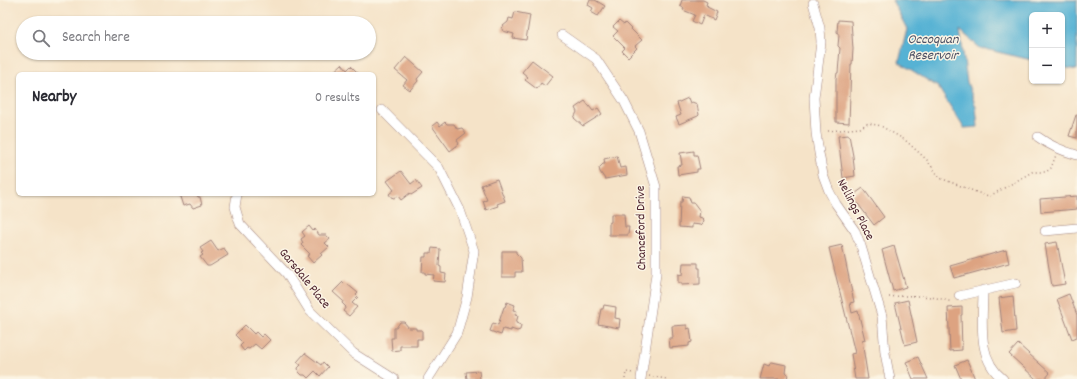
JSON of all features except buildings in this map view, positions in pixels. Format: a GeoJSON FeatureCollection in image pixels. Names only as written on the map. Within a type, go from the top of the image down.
{"type":"FeatureCollection","features":[{"type":"Feature","properties":{"kind":"street","name":"Nellings Place"},"geometry":{"type":"LineString","coordinates":[[813,3],[820,28],[821,42],[814,98],[816,133],[823,175],[836,204],[855,231],[861,246],[882,316],[885,353],[890,379]]}},
{"type":"Feature","properties":{"kind":"street","name":"Chanceford Drive"},"geometry":{"type":"LineString","coordinates":[[562,35],[596,59],[624,101],[639,131],[656,187],[656,274],[641,379]]}},
{"type":"Feature","properties":{"kind":"street"},"geometry":{"type":"LineString","coordinates":[[382,110],[439,168],[460,210],[474,251],[467,297],[457,333],[428,379]]}},
{"type":"Feature","properties":{"kind":"street"},"geometry":{"type":"LineString","coordinates":[[1038,137],[1047,144],[1077,155]]}},
{"type":"Feature","properties":{"kind":"street","name":"Garsdale Place"},"geometry":{"type":"LineString","coordinates":[[237,196],[235,208],[240,224],[287,274],[310,311],[353,353],[394,379]]}},
{"type":"Feature","properties":{"kind":"street"},"geometry":{"type":"LineString","coordinates":[[1045,231],[1077,228]]}},
{"type":"Feature","properties":{"kind":"street"},"geometry":{"type":"LineString","coordinates":[[959,300],[983,290],[1016,283]]}},
{"type":"Feature","properties":{"kind":"street"},"geometry":{"type":"LineString","coordinates":[[983,290],[983,344],[985,354],[994,370],[1003,379]]}},
{"type":"Feature","properties":{"kind":"path"},"geometry":{"type":"LineString","coordinates":[[828,131],[860,128],[868,123],[881,126],[905,140],[927,160],[940,178],[990,196],[1032,172],[1046,172],[1051,168],[1058,149]]}},
{"type":"Feature","properties":{"kind":"path"},"geometry":{"type":"LineString","coordinates":[[889,297],[913,295],[959,300]]}},
{"type":"Feature","properties":{"kind":"water","name":"Occoquan Reservoir"},"geometry":{"type":"Polygon","coordinates":[[[892,0],[1077,0],[1077,70],[1065,68],[1065,12],[1029,12],[1029,59],[980,48],[960,30],[967,82],[976,107],[978,127],[964,128],[938,87],[899,62],[907,29],[892,0]]]}}]}
